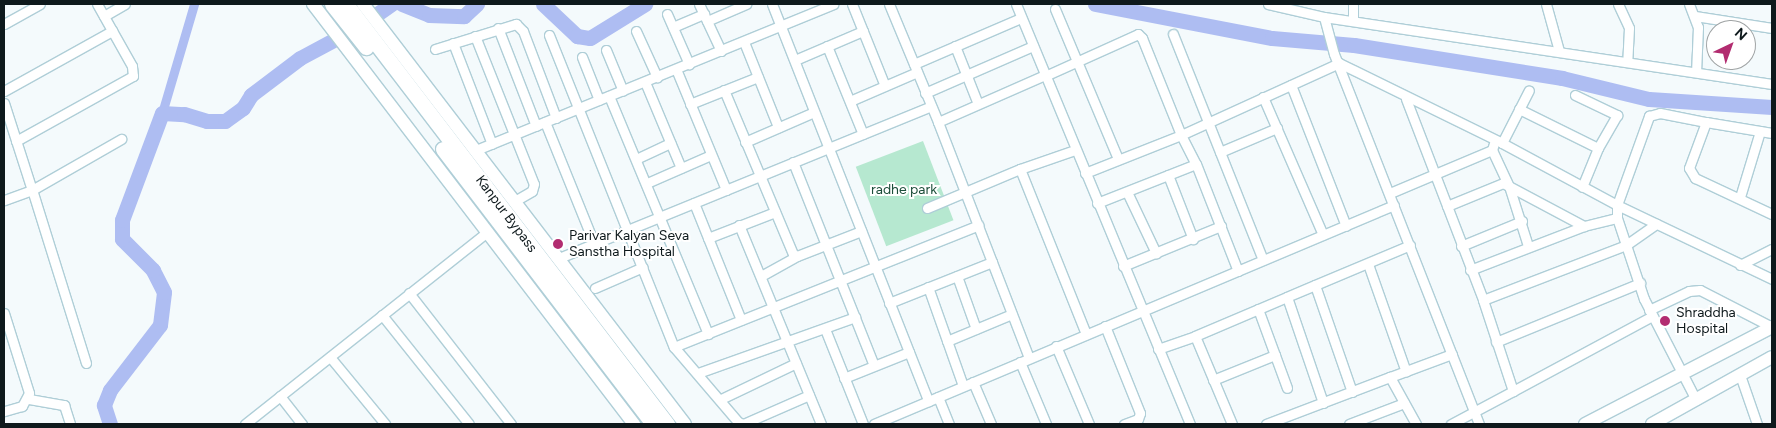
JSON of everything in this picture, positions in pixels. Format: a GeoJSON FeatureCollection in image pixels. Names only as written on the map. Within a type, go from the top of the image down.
{"type":"FeatureCollection","features":[{"type":"Feature","properties":{"kind":"highway","name":"Kanpur Bypass"},"geometry":{"type":"LineString","coordinates":[[332,4],[653,424]]}},
{"type":"Feature","properties":{"kind":"highway","name":"Kanpur Bypass"},"geometry":{"type":"LineString","coordinates":[[346,4],[667,424]]}},
{"type":"Feature","properties":{"kind":"main road"},"geometry":{"type":"LineString","coordinates":[[313,4],[634,424]]}},
{"type":"Feature","properties":{"kind":"main road"},"geometry":{"type":"LineString","coordinates":[[365,6],[685,424]]}},
{"type":"Feature","properties":{"kind":"main road"},"geometry":{"type":"LineString","coordinates":[[1585,424],[1772,327]]}},
{"type":"Feature","properties":{"kind":"main road"},"geometry":{"type":"LineString","coordinates":[[1652,424],[1772,357]]}},
{"type":"Feature","properties":{"kind":"street"},"geometry":{"type":"LineString","coordinates":[[4,24],[40,4]]}},
{"type":"Feature","properties":{"kind":"street"},"geometry":{"type":"LineString","coordinates":[[16,141],[133,76],[132,66],[97,4]]}},
{"type":"Feature","properties":{"kind":"street"},"geometry":{"type":"LineString","coordinates":[[104,16],[125,4]]}},
{"type":"Feature","properties":{"kind":"street"},"geometry":{"type":"LineString","coordinates":[[699,4],[721,51]]}},
{"type":"Feature","properties":{"kind":"street"},"geometry":{"type":"LineString","coordinates":[[673,27],[746,4]]}},
{"type":"Feature","properties":{"kind":"street"},"geometry":{"type":"LineString","coordinates":[[772,4],[928,401]]}},
{"type":"Feature","properties":{"kind":"street"},"geometry":{"type":"LineString","coordinates":[[852,4],[885,86]]}},
{"type":"Feature","properties":{"kind":"street"},"geometry":{"type":"LineString","coordinates":[[889,4],[966,192],[1029,358]]}},
{"type":"Feature","properties":{"kind":"street"},"geometry":{"type":"LineString","coordinates":[[1016,4],[1141,311],[1190,424]]}},
{"type":"Feature","properties":{"kind":"street"},"geometry":{"type":"LineString","coordinates":[[1268,4],[1289,6],[1324,17],[1772,84]]}},
{"type":"Feature","properties":{"kind":"street"},"geometry":{"type":"LineString","coordinates":[[1352,21],[1353,4]]}},
{"type":"Feature","properties":{"kind":"street"},"geometry":{"type":"LineString","coordinates":[[1546,4],[1559,52]]}},
{"type":"Feature","properties":{"kind":"street"},"geometry":{"type":"LineString","coordinates":[[1618,4],[1628,28],[1627,61]]}},
{"type":"Feature","properties":{"kind":"street"},"geometry":{"type":"LineString","coordinates":[[1689,4],[1695,16],[1700,42],[1696,72]]}},
{"type":"Feature","properties":{"kind":"street"},"geometry":{"type":"LineString","coordinates":[[476,150],[781,27],[829,5]]}},
{"type":"Feature","properties":{"kind":"street"},"geometry":{"type":"LineString","coordinates":[[1055,8],[1118,159]]}},
{"type":"Feature","properties":{"kind":"street"},"geometry":{"type":"LineString","coordinates":[[667,14],[689,64]]}},
{"type":"Feature","properties":{"kind":"street"},"geometry":{"type":"LineString","coordinates":[[1695,16],[1772,28]]}},
{"type":"Feature","properties":{"kind":"street"},"geometry":{"type":"LineString","coordinates":[[1324,17],[1334,54],[1479,424]]}},
{"type":"Feature","properties":{"kind":"street"},"geometry":{"type":"LineString","coordinates":[[850,101],[885,86],[955,46],[1021,18]]}},
{"type":"Feature","properties":{"kind":"street"},"geometry":{"type":"LineString","coordinates":[[435,49],[512,24],[524,31],[556,118]]}},
{"type":"Feature","properties":{"kind":"street"},"geometry":{"type":"LineString","coordinates":[[498,28],[536,126]]}},
{"type":"Feature","properties":{"kind":"street"},"geometry":{"type":"LineString","coordinates":[[4,90],[112,31]]}},
{"type":"Feature","properties":{"kind":"street"},"geometry":{"type":"LineString","coordinates":[[795,60],[863,31]]}},
{"type":"Feature","properties":{"kind":"street"},"geometry":{"type":"LineString","coordinates":[[636,32],[656,77]]}},
{"type":"Feature","properties":{"kind":"street"},"geometry":{"type":"LineString","coordinates":[[938,122],[1045,76],[1135,33],[1139,34],[1181,135],[1196,164],[1238,271]]}},
{"type":"Feature","properties":{"kind":"street"},"geometry":{"type":"LineString","coordinates":[[1173,34],[1262,260]]}},
{"type":"Feature","properties":{"kind":"street"},"geometry":{"type":"LineString","coordinates":[[549,35],[674,347],[738,422],[743,424],[809,395]]}},
{"type":"Feature","properties":{"kind":"street"},"geometry":{"type":"LineString","coordinates":[[475,36],[534,188],[515,201]]}},
{"type":"Feature","properties":{"kind":"street"},"geometry":{"type":"LineString","coordinates":[[744,42],[778,127]]}},
{"type":"Feature","properties":{"kind":"street"},"geometry":{"type":"LineString","coordinates":[[453,43],[492,144]]}},
{"type":"Feature","properties":{"kind":"street"},"geometry":{"type":"LineString","coordinates":[[827,46],[863,134]]}},
{"type":"Feature","properties":{"kind":"street"},"geometry":{"type":"LineString","coordinates":[[955,46],[978,104]]}},
{"type":"Feature","properties":{"kind":"street"},"geometry":{"type":"LineString","coordinates":[[925,92],[1033,46]]}},
{"type":"Feature","properties":{"kind":"street"},"geometry":{"type":"LineString","coordinates":[[606,50],[623,91]]}},
{"type":"Feature","properties":{"kind":"street"},"geometry":{"type":"LineString","coordinates":[[582,57],[599,100]]}},
{"type":"Feature","properties":{"kind":"street"},"geometry":{"type":"LineString","coordinates":[[1085,173],[1181,135],[1339,64]]}},
{"type":"Feature","properties":{"kind":"street"},"geometry":{"type":"LineString","coordinates":[[1339,64],[1617,205],[1772,279]]}},
{"type":"Feature","properties":{"kind":"street"},"geometry":{"type":"LineString","coordinates":[[676,69],[726,190]]}},
{"type":"Feature","properties":{"kind":"street"},"geometry":{"type":"LineString","coordinates":[[690,104],[758,77]]}},
{"type":"Feature","properties":{"kind":"street"},"geometry":{"type":"LineString","coordinates":[[645,82],[681,168]]}},
{"type":"Feature","properties":{"kind":"street"},"geometry":{"type":"LineString","coordinates":[[1291,85],[1346,226]]}},
{"type":"Feature","properties":{"kind":"street"},"geometry":{"type":"LineString","coordinates":[[724,90],[775,212],[797,256]]}},
{"type":"Feature","properties":{"kind":"street"},"geometry":{"type":"LineString","coordinates":[[1390,193],[1436,176],[1496,144],[1529,90]]}},
{"type":"Feature","properties":{"kind":"street"},"geometry":{"type":"LineString","coordinates":[[1575,95],[1616,113],[1598,148],[1582,187]]}},
{"type":"Feature","properties":{"kind":"street"},"geometry":{"type":"LineString","coordinates":[[609,96],[661,216],[708,334]]}},
{"type":"Feature","properties":{"kind":"street"},"geometry":{"type":"LineString","coordinates":[[1263,97],[1323,235]]}},
{"type":"Feature","properties":{"kind":"street"},"geometry":{"type":"LineString","coordinates":[[1406,99],[1482,300],[1513,390]]}},
{"type":"Feature","properties":{"kind":"street"},"geometry":{"type":"LineString","coordinates":[[4,103],[86,364]]}},
{"type":"Feature","properties":{"kind":"street"},"geometry":{"type":"LineString","coordinates":[[558,258],[931,106]]}},
{"type":"Feature","properties":{"kind":"street"},"geometry":{"type":"LineString","coordinates":[[1519,109],[1598,148]]}},
{"type":"Feature","properties":{"kind":"street"},"geometry":{"type":"LineString","coordinates":[[745,142],[814,112]]}},
{"type":"Feature","properties":{"kind":"street"},"geometry":{"type":"LineString","coordinates":[[1696,400],[1650,313],[1617,218],[1617,205],[1649,116],[1660,113],[1772,133]]}},
{"type":"Feature","properties":{"kind":"street"},"geometry":{"type":"LineString","coordinates":[[545,122],[594,243]]}},
{"type":"Feature","properties":{"kind":"street"},"geometry":{"type":"LineString","coordinates":[[1706,122],[1690,174],[1740,197],[1768,205],[1772,214]]}},
{"type":"Feature","properties":{"kind":"street"},"geometry":{"type":"LineString","coordinates":[[1220,152],[1277,128]]}},
{"type":"Feature","properties":{"kind":"street"},"geometry":{"type":"LineString","coordinates":[[1740,197],[1760,131]]}},
{"type":"Feature","properties":{"kind":"street"},"geometry":{"type":"LineString","coordinates":[[4,200],[32,190],[121,139]]}},
{"type":"Feature","properties":{"kind":"street"},"geometry":{"type":"LineString","coordinates":[[636,158],[670,143]]}},
{"type":"Feature","properties":{"kind":"street"},"geometry":{"type":"LineString","coordinates":[[1496,144],[1522,221],[1528,246]]}},
{"type":"Feature","properties":{"kind":"street"},"geometry":{"type":"LineString","coordinates":[[926,208],[1020,169],[1075,150]]}},
{"type":"Feature","properties":{"kind":"street"},"geometry":{"type":"LineString","coordinates":[[647,183],[711,155]]}},
{"type":"Feature","properties":{"kind":"street"},"geometry":{"type":"LineString","coordinates":[[793,162],[842,281],[874,366]]}},
{"type":"Feature","properties":{"kind":"street"},"geometry":{"type":"LineString","coordinates":[[1097,203],[1196,164]]}},
{"type":"Feature","properties":{"kind":"street"},"geometry":{"type":"LineString","coordinates":[[1020,169],[1086,334]]}},
{"type":"Feature","properties":{"kind":"street"},"geometry":{"type":"LineString","coordinates":[[1168,175],[1193,239]]}},
{"type":"Feature","properties":{"kind":"street"},"geometry":{"type":"LineString","coordinates":[[1446,206],[1503,183],[1584,226]]}},
{"type":"Feature","properties":{"kind":"street"},"geometry":{"type":"LineString","coordinates":[[1127,192],[1156,253]]}},
{"type":"Feature","properties":{"kind":"street"},"geometry":{"type":"LineString","coordinates":[[694,203],[741,320]]}},
{"type":"Feature","properties":{"kind":"street"},"geometry":{"type":"LineString","coordinates":[[874,424],[888,421],[928,401],[1056,346],[1394,206]]}},
{"type":"Feature","properties":{"kind":"street"},"geometry":{"type":"LineString","coordinates":[[708,238],[775,212]]}},
{"type":"Feature","properties":{"kind":"street"},"geometry":{"type":"LineString","coordinates":[[1470,270],[1528,246],[1584,226],[1617,218]]}},
{"type":"Feature","properties":{"kind":"street"},"geometry":{"type":"LineString","coordinates":[[1461,246],[1522,221]]}},
{"type":"Feature","properties":{"kind":"street"},"geometry":{"type":"LineString","coordinates":[[1482,300],[1626,244],[1656,224]]}},
{"type":"Feature","properties":{"kind":"street"},"geometry":{"type":"LineString","coordinates":[[740,225],[820,424]]}},
{"type":"Feature","properties":{"kind":"street"},"geometry":{"type":"LineString","coordinates":[[674,347],[979,226]]}},
{"type":"Feature","properties":{"kind":"street"},"geometry":{"type":"LineString","coordinates":[[1123,266],[1221,226]]}},
{"type":"Feature","properties":{"kind":"street"},"geometry":{"type":"LineString","coordinates":[[760,276],[797,256],[861,231]]}},
{"type":"Feature","properties":{"kind":"street"},"geometry":{"type":"LineString","coordinates":[[245,424],[487,232]]}},
{"type":"Feature","properties":{"kind":"street"},"geometry":{"type":"LineString","coordinates":[[1158,349],[1195,336],[1410,245]]}},
{"type":"Feature","properties":{"kind":"street"},"geometry":{"type":"LineString","coordinates":[[1740,265],[1772,249]]}},
{"type":"Feature","properties":{"kind":"street"},"geometry":{"type":"LineString","coordinates":[[889,303],[992,262]]}},
{"type":"Feature","properties":{"kind":"street"},"geometry":{"type":"LineString","coordinates":[[1368,264],[1406,372]]}},
{"type":"Feature","properties":{"kind":"street"},"geometry":{"type":"LineString","coordinates":[[595,288],[643,267]]}},
{"type":"Feature","properties":{"kind":"street"},"geometry":{"type":"LineString","coordinates":[[957,276],[976,329]]}},
{"type":"Feature","properties":{"kind":"street"},"geometry":{"type":"LineString","coordinates":[[1496,342],[1640,284]]}},
{"type":"Feature","properties":{"kind":"street"},"geometry":{"type":"LineString","coordinates":[[1315,285],[1352,392]]}},
{"type":"Feature","properties":{"kind":"street"},"geometry":{"type":"LineString","coordinates":[[928,287],[963,386]]}},
{"type":"Feature","properties":{"kind":"street"},"geometry":{"type":"LineString","coordinates":[[1451,424],[1689,291],[1700,290],[1772,327]]}},
{"type":"Feature","properties":{"kind":"street"},"geometry":{"type":"LineString","coordinates":[[409,294],[512,424]]}},
{"type":"Feature","properties":{"kind":"street"},"geometry":{"type":"LineString","coordinates":[[1287,297],[1323,403]]}},
{"type":"Feature","properties":{"kind":"street"},"geometry":{"type":"LineString","coordinates":[[1258,309],[1287,388]]}},
{"type":"Feature","properties":{"kind":"street"},"geometry":{"type":"LineString","coordinates":[[4,313],[29,399]]}},
{"type":"Feature","properties":{"kind":"street"},"geometry":{"type":"LineString","coordinates":[[947,340],[1012,314]]}},
{"type":"Feature","properties":{"kind":"street"},"geometry":{"type":"LineString","coordinates":[[382,316],[469,424]]}},
{"type":"Feature","properties":{"kind":"street"},"geometry":{"type":"LineString","coordinates":[[698,373],[786,340],[825,329],[855,317]]}},
{"type":"Feature","properties":{"kind":"street"},"geometry":{"type":"LineString","coordinates":[[1105,326],[1140,414],[1138,419],[1128,424]]}},
{"type":"Feature","properties":{"kind":"street"},"geometry":{"type":"LineString","coordinates":[[825,329],[863,424]]}},
{"type":"Feature","properties":{"kind":"street"},"geometry":{"type":"LineString","coordinates":[[1195,336],[1232,424]]}},
{"type":"Feature","properties":{"kind":"street"},"geometry":{"type":"LineString","coordinates":[[1056,346],[1089,424]]}},
{"type":"Feature","properties":{"kind":"street"},"geometry":{"type":"LineString","coordinates":[[844,378],[909,352]]}},
{"type":"Feature","properties":{"kind":"street"},"geometry":{"type":"LineString","coordinates":[[1213,380],[1275,354]]}},
{"type":"Feature","properties":{"kind":"street"},"geometry":{"type":"LineString","coordinates":[[1266,424],[1452,354]]}},
{"type":"Feature","properties":{"kind":"street"},"geometry":{"type":"LineString","coordinates":[[330,356],[385,424]]}},
{"type":"Feature","properties":{"kind":"street"},"geometry":{"type":"LineString","coordinates":[[1020,362],[1046,424]]}},
{"type":"Feature","properties":{"kind":"street"},"geometry":{"type":"LineString","coordinates":[[720,399],[796,364]]}},
{"type":"Feature","properties":{"kind":"street"},"geometry":{"type":"LineString","coordinates":[[1740,375],[1757,424]]}},
{"type":"Feature","properties":{"kind":"street"},"geometry":{"type":"LineString","coordinates":[[1390,377],[1416,424]]}},
{"type":"Feature","properties":{"kind":"street"},"geometry":{"type":"LineString","coordinates":[[973,382],[991,424]]}},
{"type":"Feature","properties":{"kind":"street"},"geometry":{"type":"LineString","coordinates":[[280,396],[302,424]]}},
{"type":"Feature","properties":{"kind":"street"},"geometry":{"type":"LineString","coordinates":[[938,397],[949,424]]}},
{"type":"Feature","properties":{"kind":"street"},"geometry":{"type":"LineString","coordinates":[[4,411],[22,406],[29,399]]}},
{"type":"Feature","properties":{"kind":"street"},"geometry":{"type":"LineString","coordinates":[[29,399],[64,405],[70,424]]}},
{"type":"Feature","properties":{"kind":"street"},"geometry":{"type":"LineString","coordinates":[[1349,424],[1404,403]]}},
{"type":"Feature","properties":{"kind":"green space","name":"radhe park"},"geometry":{"type":"Polygon","coordinates":[[[923,141],[953,220],[886,246],[856,167],[923,141]]]}},
{"type":"Feature","properties":{"kind":"waterway"},"geometry":{"type":"LineString","coordinates":[[162,113],[194,4]]}},
{"type":"Feature","properties":{"kind":"waterway"},"geometry":{"type":"LineString","coordinates":[[110,424],[104,405],[110,390],[160,325],[164,292],[153,270],[122,239],[122,220],[162,113],[184,114],[207,121],[225,121],[243,108],[251,95],[300,58],[360,26],[392,4]]}},
{"type":"Feature","properties":{"kind":"waterway"},"geometry":{"type":"LineString","coordinates":[[402,4],[429,15],[464,16],[477,4]]}},
{"type":"Feature","properties":{"kind":"waterway"},"geometry":{"type":"LineString","coordinates":[[543,4],[577,36],[590,38],[645,4]]}},
{"type":"Feature","properties":{"kind":"waterway"},"geometry":{"type":"LineString","coordinates":[[1095,4],[1272,38],[1354,45],[1562,78],[1649,99],[1772,107]]}},
{"type":"Feature","properties":{"kind":"place","name":"Parivar Kalyan Seva Sanstha Hospital"},"geometry":{"type":"Point","coordinates":[558,244]}},
{"type":"Feature","properties":{"kind":"place","name":"Shraddha Hospital"},"geometry":{"type":"Point","coordinates":[1665,321]}}]}
